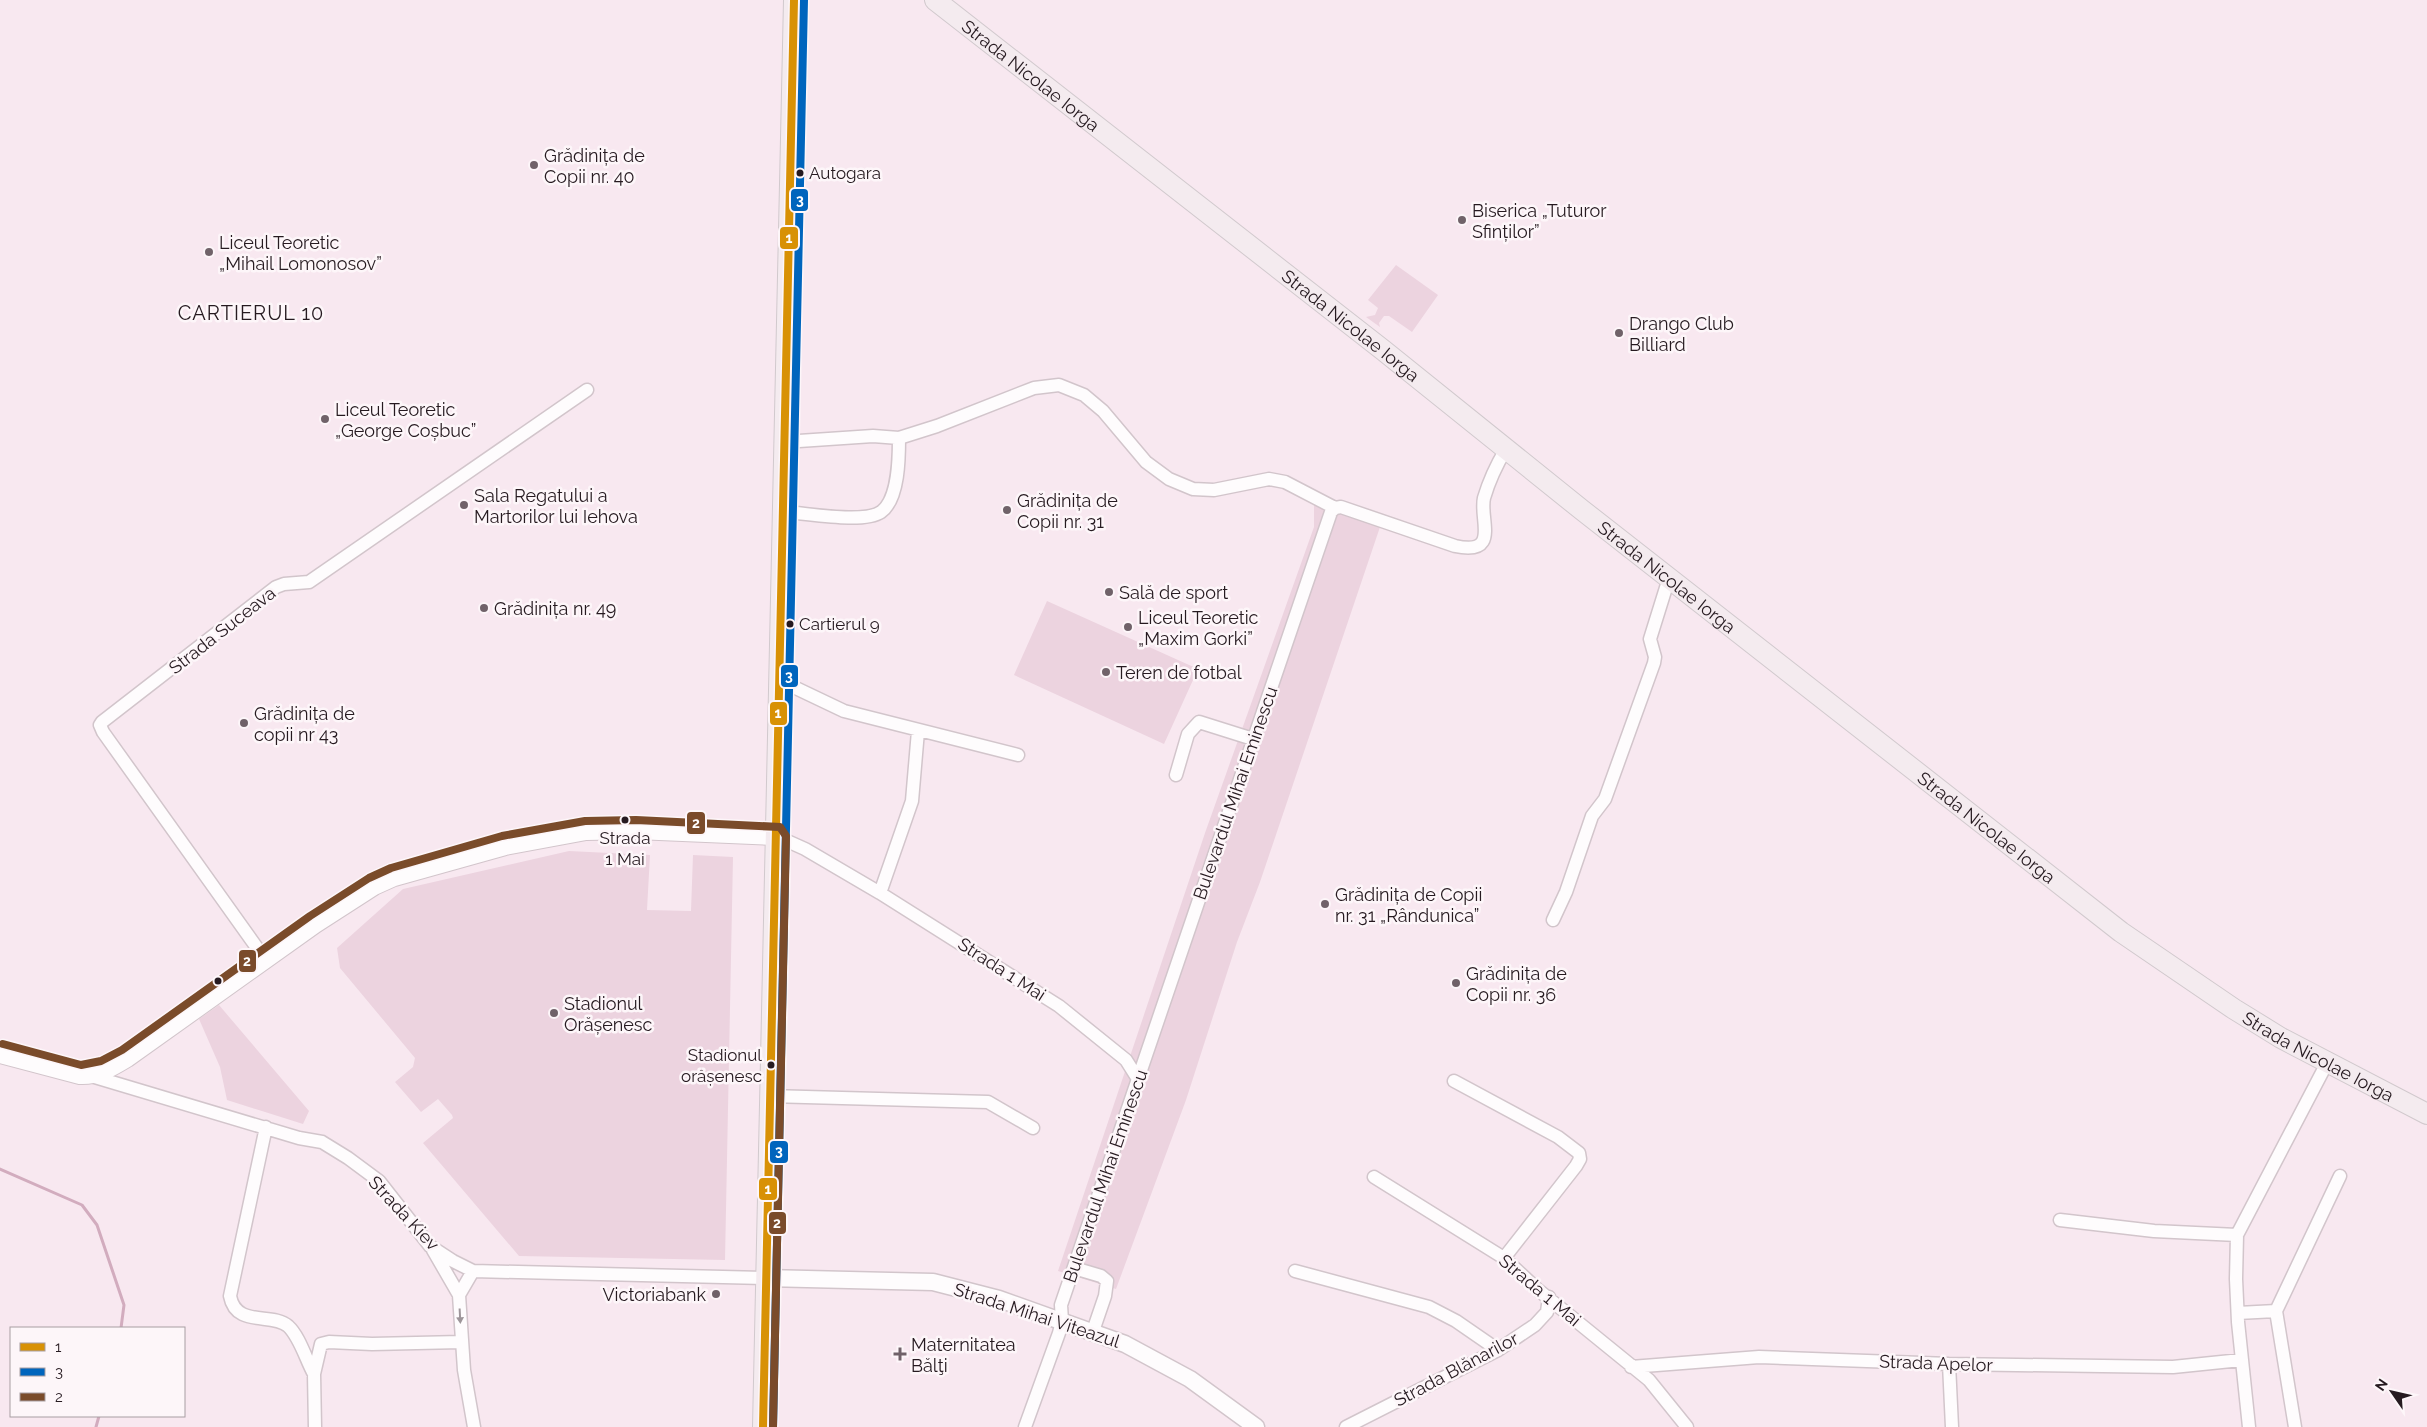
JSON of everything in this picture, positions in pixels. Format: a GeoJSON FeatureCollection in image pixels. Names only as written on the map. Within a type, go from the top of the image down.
{"type":"FeatureCollection","features":[{"type":"Feature","properties":{"kind":"main road","name":"Strada Nicolae Iorga"},"geometry":{"type":"LineString","coordinates":[[935,0],[2121,932],[2234,1009],[2327,1063],[2427,1114]]}},
{"type":"Feature","properties":{"kind":"main road"},"geometry":{"type":"LineString","coordinates":[[763,1427],[769,1096],[781,681],[784,442],[796,3]]}},
{"type":"Feature","properties":{"kind":"main road","name":"Strada 1 Mai"},"geometry":{"type":"LineString","coordinates":[[88,1076],[104,1071],[127,1058],[265,959],[374,886],[394,877],[505,846],[568,833],[602,830],[776,836]]}},
{"type":"Feature","properties":{"kind":"main road","name":"Strada Kiev"},"geometry":{"type":"LineString","coordinates":[[0,1054],[64,1072],[88,1076]]}},
{"type":"Feature","properties":{"kind":"street"},"geometry":{"type":"LineString","coordinates":[[784,442],[873,436],[900,438],[937,426],[1034,388],[1059,385],[1084,395],[1103,411],[1146,462],[1169,479],[1193,489],[1214,490],[1269,480],[1285,482],[1335,508],[1341,507],[1454,546],[1466,548],[1478,544],[1484,539],[1487,529],[1483,507],[1488,485],[1506,448]]}},
{"type":"Feature","properties":{"kind":"street","name":"Strada Suceava"},"geometry":{"type":"LineString","coordinates":[[265,959],[103,732],[100,725],[276,587],[284,584],[309,582],[587,390]]}},
{"type":"Feature","properties":{"kind":"street"},"geometry":{"type":"LineString","coordinates":[[784,512],[846,517],[870,516],[881,512],[891,496],[898,472],[900,438]]}},
{"type":"Feature","properties":{"kind":"street","name":"Bulevardul Mihai Eminescu"},"geometry":{"type":"LineString","coordinates":[[1025,1427],[1062,1320],[1061,1305],[1323,534],[1335,508]]}},
{"type":"Feature","properties":{"kind":"street"},"geometry":{"type":"LineString","coordinates":[[1552,920],[1564,898],[1592,816],[1605,798],[1654,663],[1655,657],[1650,639],[1670,578]]}},
{"type":"Feature","properties":{"kind":"street"},"geometry":{"type":"LineString","coordinates":[[781,681],[844,711],[902,724],[918,731],[1018,755]]}},
{"type":"Feature","properties":{"kind":"street"},"geometry":{"type":"LineString","coordinates":[[1176,775],[1188,734],[1199,722],[1253,738]]}},
{"type":"Feature","properties":{"kind":"street"},"geometry":{"type":"LineString","coordinates":[[880,893],[912,801],[918,731]]}},
{"type":"Feature","properties":{"kind":"street","name":"Strada 1 Mai"},"geometry":{"type":"LineString","coordinates":[[776,836],[805,849],[880,893],[1059,1006],[1126,1060],[1138,1079]]}},
{"type":"Feature","properties":{"kind":"street"},"geometry":{"type":"LineString","coordinates":[[2249,1427],[2241,1360],[2238,1313],[2237,1235],[2327,1063]]}},
{"type":"Feature","properties":{"kind":"street","name":"Strada Kiev"},"geometry":{"type":"LineString","coordinates":[[88,1076],[266,1126],[299,1138],[322,1142],[379,1181],[430,1246],[452,1261],[472,1271],[765,1278]]}},
{"type":"Feature","properties":{"kind":"street"},"geometry":{"type":"LineString","coordinates":[[1454,1081],[1558,1138],[1579,1154],[1580,1160],[1576,1166],[1504,1258]]}},
{"type":"Feature","properties":{"kind":"street"},"geometry":{"type":"LineString","coordinates":[[769,1096],[988,1102],[1033,1128]]}},
{"type":"Feature","properties":{"kind":"street"},"geometry":{"type":"LineString","coordinates":[[266,1126],[230,1296],[231,1303],[236,1310],[244,1314],[261,1320],[276,1320],[289,1327],[314,1374]]}},
{"type":"Feature","properties":{"kind":"street"},"geometry":{"type":"LineString","coordinates":[[2295,1427],[2276,1311],[2340,1176]]}},
{"type":"Feature","properties":{"kind":"street","name":"Strada 1 Mai"},"geometry":{"type":"LineString","coordinates":[[1374,1177],[1504,1258],[1631,1367],[1649,1380],[1687,1427]]}},
{"type":"Feature","properties":{"kind":"street"},"geometry":{"type":"LineString","coordinates":[[2060,1220],[2154,1231],[2237,1235]]}},
{"type":"Feature","properties":{"kind":"street"},"geometry":{"type":"LineString","coordinates":[[430,1246],[459,1295],[464,1370],[474,1427]]}},
{"type":"Feature","properties":{"kind":"street"},"geometry":{"type":"LineString","coordinates":[[1074,1268],[1101,1276],[1107,1281],[1105,1296],[1093,1331]]}},
{"type":"Feature","properties":{"kind":"street"},"geometry":{"type":"LineString","coordinates":[[459,1295],[472,1271]]}},
{"type":"Feature","properties":{"kind":"street"},"geometry":{"type":"LineString","coordinates":[[1295,1271],[1429,1308],[1456,1321],[1498,1350]]}},
{"type":"Feature","properties":{"kind":"street","name":"Strada Mihai Viteazul"},"geometry":{"type":"LineString","coordinates":[[765,1278],[933,1282],[999,1299],[1125,1344],[1165,1364],[1256,1427]]}},
{"type":"Feature","properties":{"kind":"street","name":"Strada Blănarilor"},"geometry":{"type":"LineString","coordinates":[[1346,1427],[1498,1350],[1543,1318],[1547,1312],[1549,1297]]}},
{"type":"Feature","properties":{"kind":"street"},"geometry":{"type":"LineString","coordinates":[[2238,1313],[2276,1311]]}},
{"type":"Feature","properties":{"kind":"street"},"geometry":{"type":"LineString","coordinates":[[315,1427],[314,1374],[319,1348],[324,1342],[372,1344],[461,1342]]}},
{"type":"Feature","properties":{"kind":"street","name":"Strada Apelor"},"geometry":{"type":"LineString","coordinates":[[1631,1367],[1759,1357],[1949,1364],[2173,1367],[2241,1360]]}},
{"type":"Feature","properties":{"kind":"street"},"geometry":{"type":"LineString","coordinates":[[1949,1364],[1952,1427]]}},
{"type":"Feature","properties":{"kind":"shaded area"},"geometry":{"type":"Polygon","coordinates":[[[1396,265],[1438,295],[1412,332],[1389,316],[1384,316],[1379,323],[1380,327],[1366,317],[1375,315],[1378,308],[1368,300],[1396,265]]]}},
{"type":"Feature","properties":{"kind":"shaded area"},"geometry":{"type":"Polygon","coordinates":[[[1314,504],[1381,524],[1260,882],[1237,942],[1186,1100],[1116,1289],[1058,1271],[1205,833],[1314,527],[1314,504]]]}},
{"type":"Feature","properties":{"kind":"shaded area","name":"Teren de fotbal"},"geometry":{"type":"Polygon","coordinates":[[[1047,601],[1198,669],[1164,744],[1014,675],[1047,601]]]}},
{"type":"Feature","properties":{"kind":"shaded area","name":"Stadionul Orășenesc"},"geometry":{"type":"Polygon","coordinates":[[[569,851],[650,855],[647,910],[691,911],[693,855],[733,857],[725,1260],[519,1256],[423,1143],[453,1118],[452,1115],[438,1099],[421,1112],[395,1082],[413,1067],[415,1058],[340,968],[337,948],[403,889],[569,851]]]}},
{"type":"Feature","properties":{"kind":"shaded area"},"geometry":{"type":"Polygon","coordinates":[[[219,1005],[309,1111],[303,1124],[227,1100],[220,1067],[199,1019],[219,1005]]]}},
{"type":"Feature","properties":{"kind":"waterway"},"geometry":{"type":"LineString","coordinates":[[0,1169],[82,1205],[97,1225],[124,1305],[121,1327]]}},
{"type":"Feature","properties":{"kind":"waterway"},"geometry":{"type":"LineString","coordinates":[[96,1427],[99,1417]]}},
{"type":"Feature","properties":{"kind":"transit line","name":"1"},"geometry":{"type":"LineString","coordinates":[[763,1427],[794,0]]}},
{"type":"Feature","properties":{"kind":"transit line","name":"3"},"geometry":{"type":"LineString","coordinates":[[773,1427],[804,0]]}},
{"type":"Feature","properties":{"kind":"transit line","name":"2"},"geometry":{"type":"LineString","coordinates":[[3,1044],[81,1065],[101,1061],[122,1050],[310,916],[369,878],[391,868],[502,836],[585,821],[636,820],[780,827],[786,836],[773,1427]]}},
{"type":"Feature","properties":{"kind":"place","name":"Grădinița de Copii nr. 40"},"geometry":{"type":"Point","coordinates":[534,165]}},
{"type":"Feature","properties":{"kind":"place","name":"Autogara"},"geometry":{"type":"Point","coordinates":[800,173]}},
{"type":"Feature","properties":{"kind":"place","name":"Biserica „Tuturor Sfinților”"},"geometry":{"type":"Point","coordinates":[1462,220]}},
{"type":"Feature","properties":{"kind":"place","name":"Liceul Teoretic „Mihail Lomonosov”"},"geometry":{"type":"Point","coordinates":[209,252]}},
{"type":"Feature","properties":{"kind":"place","name":"Drango Club Billiard"},"geometry":{"type":"Point","coordinates":[1619,333]}},
{"type":"Feature","properties":{"kind":"place","name":"Liceul Teoretic „George Coșbuc”"},"geometry":{"type":"Point","coordinates":[325,419]}},
{"type":"Feature","properties":{"kind":"place","name":"Sala Regatului a Martorilor lui Iehova"},"geometry":{"type":"Point","coordinates":[464,505]}},
{"type":"Feature","properties":{"kind":"place","name":"Grădinița de Copii nr. 31"},"geometry":{"type":"Point","coordinates":[1007,510]}},
{"type":"Feature","properties":{"kind":"place","name":"Sală de sport"},"geometry":{"type":"Point","coordinates":[1109,592]}},
{"type":"Feature","properties":{"kind":"place","name":"Grădinița nr. 49"},"geometry":{"type":"Point","coordinates":[484,608]}},
{"type":"Feature","properties":{"kind":"place","name":"Cartierul 9"},"geometry":{"type":"Point","coordinates":[790,624]}},
{"type":"Feature","properties":{"kind":"place","name":"Liceul Teoretic „Maxim Gorki”"},"geometry":{"type":"Point","coordinates":[1128,627]}},
{"type":"Feature","properties":{"kind":"place","name":"Teren de fotbal"},"geometry":{"type":"Point","coordinates":[1106,672]}},
{"type":"Feature","properties":{"kind":"place","name":"Grădinița de copii nr 43"},"geometry":{"type":"Point","coordinates":[244,723]}},
{"type":"Feature","properties":{"kind":"place","name":"Strada 1 Mai"},"geometry":{"type":"Point","coordinates":[625,820]}},
{"type":"Feature","properties":{"kind":"place","name":"Grădinița de Copii nr. 31 „Rândunica”"},"geometry":{"type":"Point","coordinates":[1325,904]}},
{"type":"Feature","properties":{"kind":"place","name":"Grădinița de Copii nr. 36"},"geometry":{"type":"Point","coordinates":[1456,983]}},
{"type":"Feature","properties":{"kind":"place","name":"Stadionul Orășenesc"},"geometry":{"type":"Point","coordinates":[554,1013]}},
{"type":"Feature","properties":{"kind":"place","name":"Stadionul orășenesc"},"geometry":{"type":"Point","coordinates":[771,1065]}},
{"type":"Feature","properties":{"kind":"place","name":"Victoriabank"},"geometry":{"type":"Point","coordinates":[716,1294]}},
{"type":"Feature","properties":{"kind":"place","name":"Maternitatea Bălţi"},"geometry":{"type":"Point","coordinates":[900,1354]}},
{"type":"Feature","properties":{"kind":"district","name":"CARTIERUL 10"},"geometry":{"type":"Point","coordinates":[251,313]}}]}
